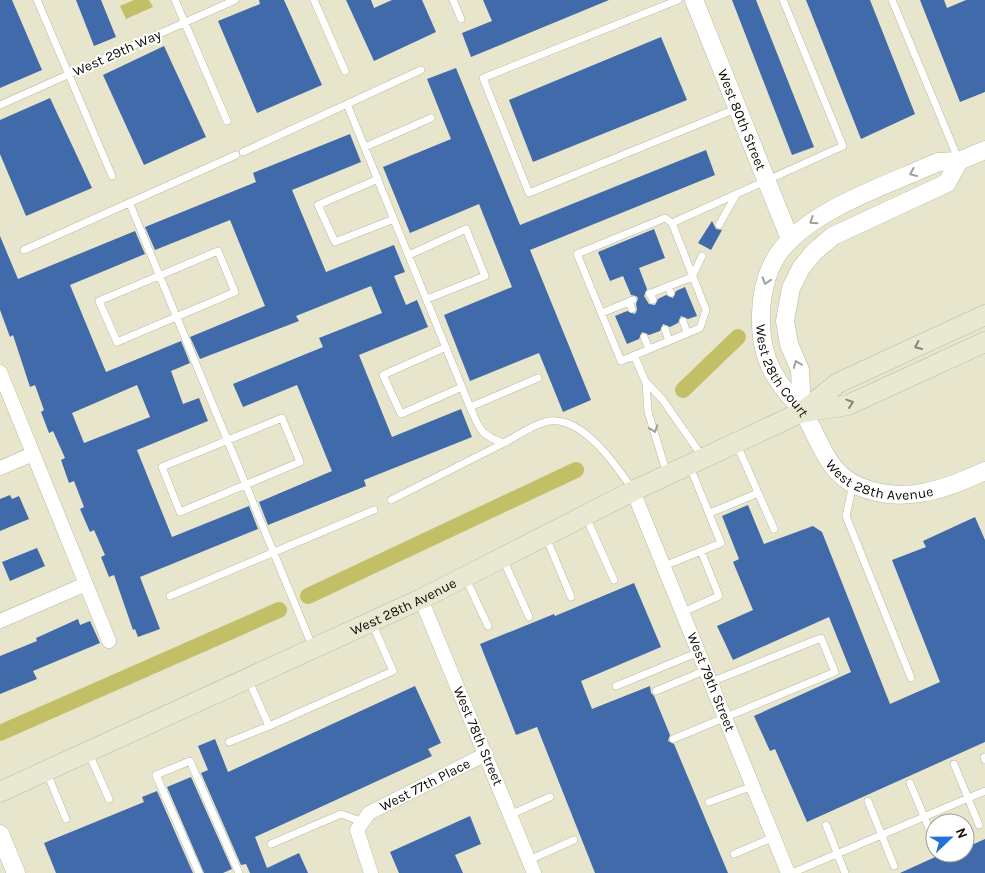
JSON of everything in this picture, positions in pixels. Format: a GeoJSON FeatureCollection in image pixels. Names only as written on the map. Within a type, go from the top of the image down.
{"type":"FeatureCollection","features":[{"type":"Feature","properties":{"kind":"main road","name":"West 28th Avenue"},"geometry":{"type":"LineString","coordinates":[[0,792],[421,599],[545,534],[802,412],[838,382],[985,315]]}},
{"type":"Feature","properties":{"kind":"main road","name":"West 28th Avenue"},"geometry":{"type":"LineString","coordinates":[[802,412],[848,405],[985,342]]}},
{"type":"Feature","properties":{"kind":"street","name":"West 80th Street"},"geometry":{"type":"LineString","coordinates":[[694,0],[768,180],[790,239]]}},
{"type":"Feature","properties":{"kind":"street","name":"West 28th Court"},"geometry":{"type":"LineString","coordinates":[[802,412],[776,378],[762,330],[762,299],[765,282],[776,258],[790,239],[824,214],[938,162],[959,161],[985,150]]}},
{"type":"Feature","properties":{"kind":"street","name":"West 28th Court"},"geometry":{"type":"LineString","coordinates":[[802,412],[800,370],[789,344],[785,321],[791,288],[802,268],[814,252],[833,236],[947,183],[959,161]]}},
{"type":"Feature","properties":{"kind":"street"},"geometry":{"type":"LineString","coordinates":[[0,372],[109,641]]}},
{"type":"Feature","properties":{"kind":"street","name":"West 28th Avenue"},"geometry":{"type":"LineString","coordinates":[[802,412],[831,464],[839,474],[854,484],[882,494],[904,496],[934,491],[984,472]]}},
{"type":"Feature","properties":{"kind":"street"},"geometry":{"type":"LineString","coordinates":[[0,468],[34,454]]}},
{"type":"Feature","properties":{"kind":"street","name":"West 79th Street"},"geometry":{"type":"LineString","coordinates":[[633,491],[790,873]]}},
{"type":"Feature","properties":{"kind":"street"},"geometry":{"type":"LineString","coordinates":[[0,621],[86,584]]}},
{"type":"Feature","properties":{"kind":"street","name":"West 78th Street"},"geometry":{"type":"LineString","coordinates":[[421,599],[531,866]]}},
{"type":"Feature","properties":{"kind":"street","name":"West 77th Place"},"geometry":{"type":"LineString","coordinates":[[363,822],[369,813],[486,754]]}},
{"type":"Feature","properties":{"kind":"street"},"geometry":{"type":"LineString","coordinates":[[363,822],[357,830],[371,873]]}},
{"type":"Feature","properties":{"kind":"street"},"geometry":{"type":"LineString","coordinates":[[0,834],[16,873]]}},
{"type":"Feature","properties":{"kind":"lane"},"geometry":{"type":"LineString","coordinates":[[36,0],[112,176]]}},
{"type":"Feature","properties":{"kind":"lane"},"geometry":{"type":"LineString","coordinates":[[175,0],[227,121]]}},
{"type":"Feature","properties":{"kind":"lane","name":"West 29th Way"},"geometry":{"type":"LineString","coordinates":[[0,105],[235,0]]}},
{"type":"Feature","properties":{"kind":"lane"},"geometry":{"type":"LineString","coordinates":[[314,0],[345,71]]}},
{"type":"Feature","properties":{"kind":"lane"},"geometry":{"type":"LineString","coordinates":[[453,0],[461,19]]}},
{"type":"Feature","properties":{"kind":"lane"},"geometry":{"type":"LineString","coordinates":[[678,0],[483,78],[530,193],[738,108]]}},
{"type":"Feature","properties":{"kind":"lane"},"geometry":{"type":"LineString","coordinates":[[672,223],[843,146],[783,0]]}},
{"type":"Feature","properties":{"kind":"lane"},"geometry":{"type":"LineString","coordinates":[[892,0],[959,161]]}},
{"type":"Feature","properties":{"kind":"lane"},"geometry":{"type":"LineString","coordinates":[[24,250],[130,204],[421,70]]}},
{"type":"Feature","properties":{"kind":"lane"},"geometry":{"type":"LineString","coordinates":[[347,104],[478,426],[486,437],[504,443]]}},
{"type":"Feature","properties":{"kind":"lane"},"geometry":{"type":"LineString","coordinates":[[365,147],[431,118]]}},
{"type":"Feature","properties":{"kind":"lane"},"geometry":{"type":"LineString","coordinates":[[378,179],[318,205],[335,242],[394,219]]}},
{"type":"Feature","properties":{"kind":"lane"},"geometry":{"type":"LineString","coordinates":[[719,225],[736,195]]}},
{"type":"Feature","properties":{"kind":"lane"},"geometry":{"type":"LineString","coordinates":[[130,204],[313,648]]}},
{"type":"Feature","properties":{"kind":"lane"},"geometry":{"type":"LineString","coordinates":[[665,218],[672,223],[706,310],[700,328],[621,361],[578,254],[665,218]]}},
{"type":"Feature","properties":{"kind":"lane"},"geometry":{"type":"LineString","coordinates":[[409,255],[466,229],[485,276],[427,299]]}},
{"type":"Feature","properties":{"kind":"lane"},"geometry":{"type":"LineString","coordinates":[[218,251],[235,292],[177,317],[117,342],[99,302],[218,251]]}},
{"type":"Feature","properties":{"kind":"lane"},"geometry":{"type":"LineString","coordinates":[[651,296],[670,290],[692,276],[702,256]]}},
{"type":"Feature","properties":{"kind":"lane"},"geometry":{"type":"LineString","coordinates":[[602,313],[631,304]]}},
{"type":"Feature","properties":{"kind":"lane"},"geometry":{"type":"LineString","coordinates":[[683,321],[687,333]]}},
{"type":"Feature","properties":{"kind":"lane"},"geometry":{"type":"LineString","coordinates":[[665,329],[669,341]]}},
{"type":"Feature","properties":{"kind":"lane"},"geometry":{"type":"LineString","coordinates":[[644,337],[648,349]]}},
{"type":"Feature","properties":{"kind":"lane"},"geometry":{"type":"LineString","coordinates":[[446,347],[383,374],[401,414],[462,387]]}},
{"type":"Feature","properties":{"kind":"lane"},"geometry":{"type":"LineString","coordinates":[[634,355],[646,383],[648,412],[667,475]]}},
{"type":"Feature","properties":{"kind":"lane"},"geometry":{"type":"LineString","coordinates":[[470,407],[538,378]]}},
{"type":"Feature","properties":{"kind":"lane"},"geometry":{"type":"LineString","coordinates":[[646,383],[662,399],[696,461],[710,513],[721,543],[664,566]]}},
{"type":"Feature","properties":{"kind":"lane"},"geometry":{"type":"LineString","coordinates":[[282,418],[300,462],[246,484],[180,512],[162,467],[282,418]]}},
{"type":"Feature","properties":{"kind":"lane"},"geometry":{"type":"LineString","coordinates":[[391,500],[547,421],[562,421],[577,426],[617,466],[633,491]]}},
{"type":"Feature","properties":{"kind":"lane"},"geometry":{"type":"LineString","coordinates":[[736,442],[774,529]]}},
{"type":"Feature","properties":{"kind":"lane"},"geometry":{"type":"LineString","coordinates":[[854,484],[846,516],[911,678]]}},
{"type":"Feature","properties":{"kind":"lane"},"geometry":{"type":"LineString","coordinates":[[710,513],[758,493]]}},
{"type":"Feature","properties":{"kind":"lane"},"geometry":{"type":"LineString","coordinates":[[170,596],[374,510]]}},
{"type":"Feature","properties":{"kind":"lane"},"geometry":{"type":"LineString","coordinates":[[585,515],[614,580]]}},
{"type":"Feature","properties":{"kind":"lane"},"geometry":{"type":"LineString","coordinates":[[545,534],[571,598]]}},
{"type":"Feature","properties":{"kind":"lane"},"geometry":{"type":"LineString","coordinates":[[683,612],[719,596],[702,551]]}},
{"type":"Feature","properties":{"kind":"lane"},"geometry":{"type":"LineString","coordinates":[[502,557],[529,617]]}},
{"type":"Feature","properties":{"kind":"lane"},"geometry":{"type":"LineString","coordinates":[[464,576],[488,626]]}},
{"type":"Feature","properties":{"kind":"lane"},"geometry":{"type":"LineString","coordinates":[[229,742],[393,671],[371,622]]}},
{"type":"Feature","properties":{"kind":"lane"},"geometry":{"type":"LineString","coordinates":[[656,691],[708,676],[821,638],[835,672],[673,740]]}},
{"type":"Feature","properties":{"kind":"lane"},"geometry":{"type":"LineString","coordinates":[[616,686],[699,652]]}},
{"type":"Feature","properties":{"kind":"lane"},"geometry":{"type":"LineString","coordinates":[[248,678],[269,726]]}},
{"type":"Feature","properties":{"kind":"lane"},"geometry":{"type":"LineString","coordinates":[[88,751],[109,799]]}},
{"type":"Feature","properties":{"kind":"lane"},"geometry":{"type":"LineString","coordinates":[[198,873],[156,775],[190,761],[239,873]]}},
{"type":"Feature","properties":{"kind":"lane"},"geometry":{"type":"LineString","coordinates":[[954,764],[979,825]]}},
{"type":"Feature","properties":{"kind":"lane"},"geometry":{"type":"LineString","coordinates":[[46,770],[66,819]]}},
{"type":"Feature","properties":{"kind":"lane"},"geometry":{"type":"LineString","coordinates":[[910,783],[924,816]]}},
{"type":"Feature","properties":{"kind":"lane"},"geometry":{"type":"LineString","coordinates":[[709,802],[753,786]]}},
{"type":"Feature","properties":{"kind":"lane"},"geometry":{"type":"LineString","coordinates":[[790,873],[985,792]]}},
{"type":"Feature","properties":{"kind":"lane"},"geometry":{"type":"LineString","coordinates":[[510,815],[550,797]]}},
{"type":"Feature","properties":{"kind":"lane"},"geometry":{"type":"LineString","coordinates":[[868,801],[894,866]]}},
{"type":"Feature","properties":{"kind":"lane"},"geometry":{"type":"LineString","coordinates":[[271,844],[341,814],[363,822]]}},
{"type":"Feature","properties":{"kind":"lane"},"geometry":{"type":"LineString","coordinates":[[826,825],[846,873]]}},
{"type":"Feature","properties":{"kind":"lane"},"geometry":{"type":"LineString","coordinates":[[734,854],[774,837]]}},
{"type":"Feature","properties":{"kind":"lane"},"geometry":{"type":"LineString","coordinates":[[531,866],[574,840]]}},
{"type":"Feature","properties":{"kind":"shaded area"},"geometry":{"type":"Polygon","coordinates":[[[134,0],[149,0],[153,7],[126,19],[120,6],[134,0]]]}},
{"type":"Feature","properties":{"kind":"building"},"geometry":{"type":"Polygon","coordinates":[[[0,0],[12,0],[42,70],[0,88],[0,0]]]}},
{"type":"Feature","properties":{"kind":"building"},"geometry":{"type":"Polygon","coordinates":[[[76,0],[101,0],[116,37],[94,46],[76,0]]]}},
{"type":"Feature","properties":{"kind":"building"},"geometry":{"type":"Polygon","coordinates":[[[259,0],[284,0],[322,85],[257,113],[218,21],[260,4],[259,0]]]}},
{"type":"Feature","properties":{"kind":"building"},"geometry":{"type":"Polygon","coordinates":[[[346,0],[371,0],[374,8],[392,0],[422,0],[436,32],[374,61],[346,0]]]}},
{"type":"Feature","properties":{"kind":"building"},"geometry":{"type":"Polygon","coordinates":[[[483,0],[609,0],[471,57],[462,33],[492,21],[483,0]]]}},
{"type":"Feature","properties":{"kind":"building"},"geometry":{"type":"Polygon","coordinates":[[[732,0],[756,0],[814,147],[792,155],[732,0]]]}},
{"type":"Feature","properties":{"kind":"building"},"geometry":{"type":"Polygon","coordinates":[[[806,0],[870,0],[915,114],[861,139],[806,0]]]}},
{"type":"Feature","properties":{"kind":"building"},"geometry":{"type":"Polygon","coordinates":[[[920,0],[944,0],[947,8],[966,0],[985,0],[985,92],[960,102],[920,0]]]}},
{"type":"Feature","properties":{"kind":"building"},"geometry":{"type":"Polygon","coordinates":[[[661,37],[687,100],[533,162],[509,100],[661,37]]]}},
{"type":"Feature","properties":{"kind":"building"},"geometry":{"type":"Polygon","coordinates":[[[164,46],[206,137],[144,165],[103,75],[164,46]]]}},
{"type":"Feature","properties":{"kind":"building"},"geometry":{"type":"Polygon","coordinates":[[[456,68],[520,225],[706,150],[715,175],[530,250],[591,400],[563,412],[539,353],[470,381],[444,315],[512,287],[479,204],[410,233],[383,167],[451,139],[427,79],[456,68]]]}},
{"type":"Feature","properties":{"kind":"building"},"geometry":{"type":"Polygon","coordinates":[[[50,98],[92,188],[26,216],[0,154],[0,120],[50,98]]]}},
{"type":"Feature","properties":{"kind":"building"},"geometry":{"type":"Polygon","coordinates":[[[350,134],[361,162],[292,190],[326,272],[394,245],[405,272],[394,276],[406,305],[417,300],[428,327],[359,355],[392,437],[461,409],[472,437],[364,480],[366,486],[268,525],[259,502],[332,471],[297,385],[243,407],[233,384],[323,347],[319,338],[382,313],[371,286],[296,316],[299,321],[200,359],[190,337],[265,306],[230,220],[155,250],[145,227],[256,182],[253,173],[350,134]]]}},
{"type":"Feature","properties":{"kind":"building"},"geometry":{"type":"Polygon","coordinates":[[[712,221],[716,229],[722,230],[711,250],[698,243],[712,221]]]}},
{"type":"Feature","properties":{"kind":"building"},"geometry":{"type":"Polygon","coordinates":[[[654,229],[665,258],[639,268],[647,289],[644,296],[649,304],[655,305],[658,299],[666,295],[673,298],[676,291],[685,287],[697,316],[688,319],[681,316],[678,323],[670,327],[663,324],[660,331],[649,335],[642,332],[639,339],[627,344],[615,316],[627,311],[635,314],[638,298],[631,295],[623,276],[610,281],[598,252],[654,229]]]}},
{"type":"Feature","properties":{"kind":"building"},"geometry":{"type":"Polygon","coordinates":[[[135,231],[145,254],[70,285],[106,372],[181,341],[190,363],[171,371],[183,404],[199,398],[208,421],[137,450],[172,537],[249,506],[258,529],[140,577],[160,629],[138,637],[135,629],[133,630],[114,575],[109,577],[101,557],[105,555],[94,530],[90,532],[80,509],[84,507],[74,481],[69,483],[61,460],[65,458],[53,431],[49,433],[41,412],[44,410],[35,385],[30,387],[13,335],[10,337],[0,310],[0,236],[18,279],[135,231]],[[137,385],[72,413],[84,443],[150,417],[137,385]]]}},
{"type":"Feature","properties":{"kind":"building"},"geometry":{"type":"Polygon","coordinates":[[[10,495],[12,499],[19,496],[29,519],[0,531],[0,499],[10,495]]]}},
{"type":"Feature","properties":{"kind":"building"},"geometry":{"type":"Polygon","coordinates":[[[748,505],[764,544],[813,526],[822,532],[890,704],[940,682],[892,560],[926,547],[923,541],[975,517],[985,540],[985,742],[807,822],[775,749],[770,751],[754,716],[851,672],[829,617],[733,660],[717,626],[753,610],[733,562],[739,559],[722,516],[748,505]]]}},
{"type":"Feature","properties":{"kind":"building"},"geometry":{"type":"Polygon","coordinates":[[[37,548],[45,566],[10,581],[2,562],[37,548]]]}},
{"type":"Feature","properties":{"kind":"building"},"geometry":{"type":"Polygon","coordinates":[[[634,583],[661,647],[581,681],[592,709],[650,686],[651,693],[670,735],[668,741],[674,744],[728,873],[595,873],[537,727],[516,735],[480,644],[554,614],[555,616],[634,583]]]}},
{"type":"Feature","properties":{"kind":"building"},"geometry":{"type":"Polygon","coordinates":[[[78,619],[80,625],[90,621],[100,643],[33,671],[37,679],[0,694],[0,656],[37,641],[36,638],[78,619]]]}},
{"type":"Feature","properties":{"kind":"building"},"geometry":{"type":"Polygon","coordinates":[[[415,686],[441,743],[428,749],[432,756],[255,837],[267,868],[299,853],[308,873],[250,873],[246,864],[241,865],[201,773],[208,770],[198,746],[215,739],[228,772],[415,686]]]}},
{"type":"Feature","properties":{"kind":"building"},"geometry":{"type":"Polygon","coordinates":[[[191,777],[232,869],[223,873],[204,873],[167,787],[191,777]]]}},
{"type":"Feature","properties":{"kind":"building"},"geometry":{"type":"Polygon","coordinates":[[[157,791],[193,873],[56,873],[44,843],[144,802],[142,797],[157,791]]]}},
{"type":"Feature","properties":{"kind":"building"},"geometry":{"type":"Polygon","coordinates":[[[470,816],[481,844],[455,855],[463,873],[399,873],[390,852],[470,816]]]}},
{"type":"Feature","properties":{"kind":"building"},"geometry":{"type":"Polygon","coordinates":[[[985,839],[985,873],[900,873],[925,862],[975,863],[975,844],[985,839]]]}},
{"type":"Feature","properties":{"kind":"waterway"},"geometry":{"type":"LineString","coordinates":[[683,390],[738,337]]}},
{"type":"Feature","properties":{"kind":"waterway"},"geometry":{"type":"LineString","coordinates":[[308,596],[576,470]]}},
{"type":"Feature","properties":{"kind":"waterway"},"geometry":{"type":"LineString","coordinates":[[0,733],[279,610]]}}]}
